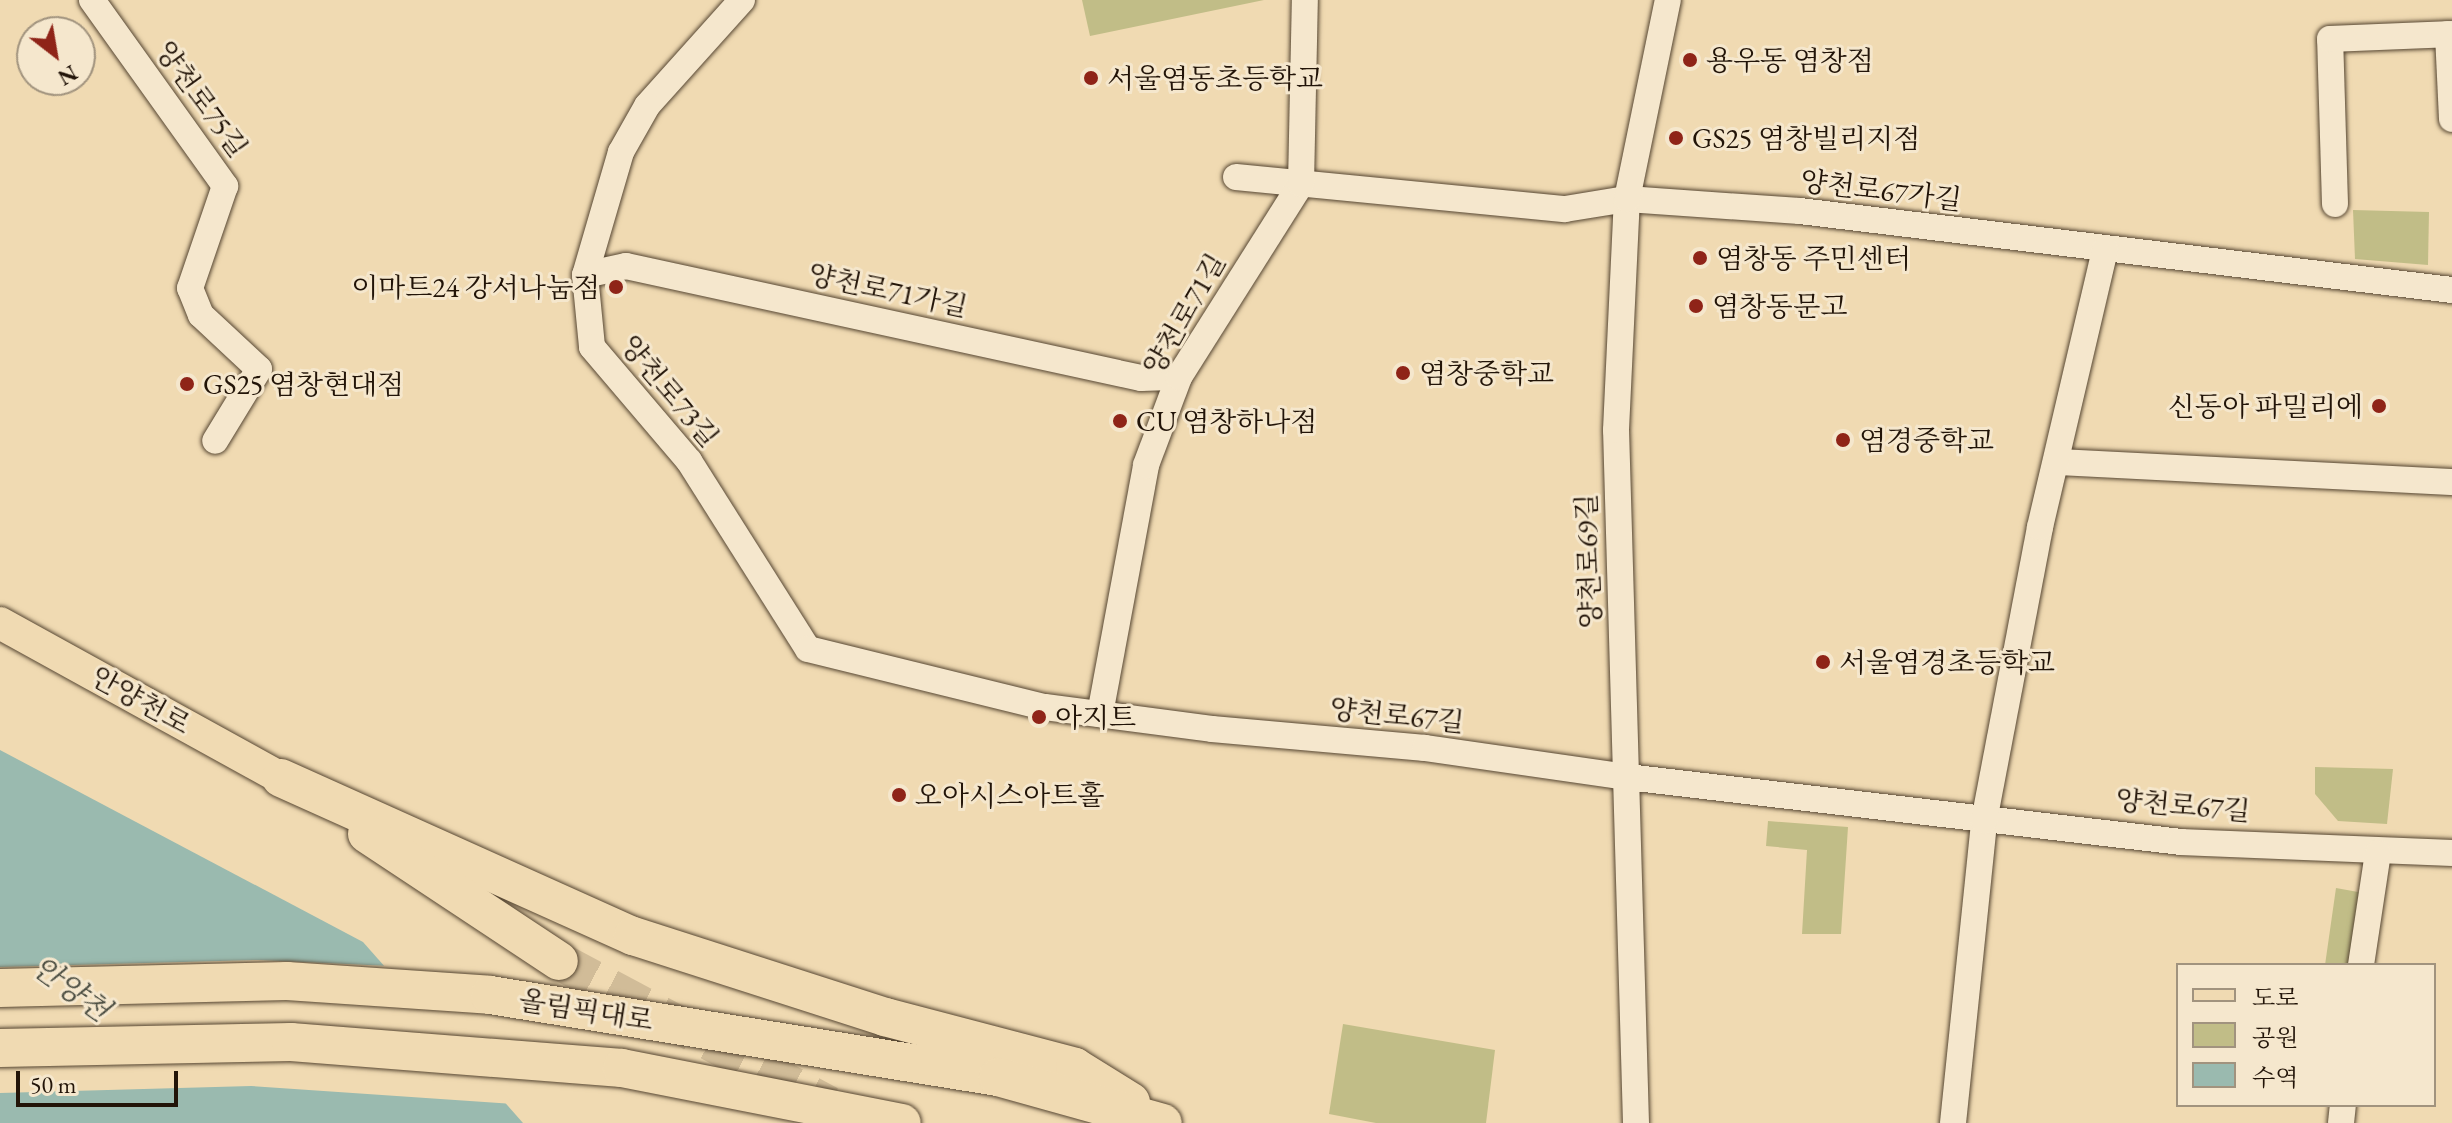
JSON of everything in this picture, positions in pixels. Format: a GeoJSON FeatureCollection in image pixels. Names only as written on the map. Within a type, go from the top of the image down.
{"type":"FeatureCollection","features":[{"type":"Feature","properties":{"kind":"highway"},"geometry":{"type":"LineString","coordinates":[[281,778],[559,961]]}},
{"type":"Feature","properties":{"kind":"highway"},"geometry":{"type":"LineString","coordinates":[[281,778],[633,936],[885,1017],[1075,1067],[1163,1123]]}},
{"type":"Feature","properties":{"kind":"highway","name":"올림픽대로"},"geometry":{"type":"LineString","coordinates":[[0,988],[287,981],[490,995],[998,1077],[1163,1123]]}},
{"type":"Feature","properties":{"kind":"highway","name":"올림픽대로"},"geometry":{"type":"LineString","coordinates":[[0,1048],[291,1042],[622,1068],[902,1123]]}},
{"type":"Feature","properties":{"kind":"main road","name":"안양천로"},"geometry":{"type":"LineString","coordinates":[[0,623],[281,778]]}},
{"type":"Feature","properties":{"kind":"street","name":"양천로75길"},"geometry":{"type":"LineString","coordinates":[[92,0],[225,186],[190,288],[201,315],[259,369],[215,441]]}},
{"type":"Feature","properties":{"kind":"street","name":"양천로73길"},"geometry":{"type":"LineString","coordinates":[[742,0],[641,117],[621,152],[585,275],[592,347],[689,461],[808,649]]}},
{"type":"Feature","properties":{"kind":"street"},"geometry":{"type":"LineString","coordinates":[[1301,184],[1305,0]]}},
{"type":"Feature","properties":{"kind":"street","name":"양천로69길"},"geometry":{"type":"LineString","coordinates":[[1636,1123],[1616,430],[1627,199],[1668,0]]}},
{"type":"Feature","properties":{"kind":"street"},"geometry":{"type":"LineString","coordinates":[[2335,204],[2330,39],[2450,34],[2452,119]]}},
{"type":"Feature","properties":{"kind":"street","name":"양천로67가길"},"geometry":{"type":"LineString","coordinates":[[1236,177],[1565,209],[1627,199],[1800,211],[2452,290]]}},
{"type":"Feature","properties":{"kind":"street","name":"양천로71길"},"geometry":{"type":"LineString","coordinates":[[1100,714],[1146,465],[1179,377],[1301,184]]}},
{"type":"Feature","properties":{"kind":"street"},"geometry":{"type":"LineString","coordinates":[[1953,1123],[1984,821],[2057,462],[2105,250]]}},
{"type":"Feature","properties":{"kind":"street","name":"양천로71가길"},"geometry":{"type":"LineString","coordinates":[[585,275],[626,266],[1141,378],[1179,377]]}},
{"type":"Feature","properties":{"kind":"street"},"geometry":{"type":"LineString","coordinates":[[2057,462],[2452,482]]}},
{"type":"Feature","properties":{"kind":"street","name":"양천로67길"},"geometry":{"type":"LineString","coordinates":[[808,649],[1045,707],[1100,714],[1425,748],[1627,777],[1984,821],[2058,824],[2181,842],[2378,853],[2452,853]]}},
{"type":"Feature","properties":{"kind":"street"},"geometry":{"type":"LineString","coordinates":[[2361,963],[2378,853]]}},
{"type":"Feature","properties":{"kind":"green space"},"geometry":{"type":"Polygon","coordinates":[[[1082,0],[1264,0],[1090,36],[1082,0]]]}},
{"type":"Feature","properties":{"kind":"green space"},"geometry":{"type":"Polygon","coordinates":[[[2353,210],[2429,212],[2428,265],[2355,259],[2353,210]]]}},
{"type":"Feature","properties":{"kind":"green space"},"geometry":{"type":"Polygon","coordinates":[[[2315,767],[2393,769],[2387,824],[2338,821],[2315,794],[2315,767]]]}},
{"type":"Feature","properties":{"kind":"green space"},"geometry":{"type":"Polygon","coordinates":[[[1768,821],[1848,827],[1841,934],[1802,934],[1807,850],[1766,846],[1768,821]]]}},
{"type":"Feature","properties":{"kind":"green space"},"geometry":{"type":"Polygon","coordinates":[[[2336,888],[2369,894],[2359,963],[2325,963],[2336,888]]]}},
{"type":"Feature","properties":{"kind":"green space"},"geometry":{"type":"Polygon","coordinates":[[[1343,1024],[1495,1050],[1486,1123],[1376,1123],[1329,1114],[1343,1024]]]}},
{"type":"Feature","properties":{"kind":"water","name":"안양천"},"geometry":{"type":"Polygon","coordinates":[[[0,750],[363,942],[523,1123],[0,1123],[0,750]]]}},
{"type":"Feature","properties":{"kind":"pier"},"geometry":{"type":"Polygon","coordinates":[[[258,960],[390,966],[514,1104],[251,1086],[0,1093],[0,967],[258,960]]]}},
{"type":"Feature","properties":{"kind":"tunnel"},"geometry":{"type":"LineString","coordinates":[[559,961],[829,1105]]}},
{"type":"Feature","properties":{"kind":"place","name":"용우동 염창점"},"geometry":{"type":"Point","coordinates":[1690,60]}},
{"type":"Feature","properties":{"kind":"place","name":"서울염동초등학교"},"geometry":{"type":"Point","coordinates":[1091,78]}},
{"type":"Feature","properties":{"kind":"place","name":"GS25 염창빌리지점"},"geometry":{"type":"Point","coordinates":[1676,138]}},
{"type":"Feature","properties":{"kind":"place","name":"염창동 주민센터"},"geometry":{"type":"Point","coordinates":[1700,258]}},
{"type":"Feature","properties":{"kind":"place","name":"이마트24 강서나눔점"},"geometry":{"type":"Point","coordinates":[616,287]}},
{"type":"Feature","properties":{"kind":"place","name":"염창동문고"},"geometry":{"type":"Point","coordinates":[1696,306]}},
{"type":"Feature","properties":{"kind":"place","name":"염창중학교"},"geometry":{"type":"Point","coordinates":[1403,373]}},
{"type":"Feature","properties":{"kind":"place","name":"GS25 염창현대점"},"geometry":{"type":"Point","coordinates":[187,384]}},
{"type":"Feature","properties":{"kind":"place","name":"신동아 파밀리에"},"geometry":{"type":"Point","coordinates":[2379,406]}},
{"type":"Feature","properties":{"kind":"place","name":"CU 염창하나점"},"geometry":{"type":"Point","coordinates":[1120,421]}},
{"type":"Feature","properties":{"kind":"place","name":"염경중학교"},"geometry":{"type":"Point","coordinates":[1843,440]}},
{"type":"Feature","properties":{"kind":"place","name":"서울염경초등학교"},"geometry":{"type":"Point","coordinates":[1823,662]}},
{"type":"Feature","properties":{"kind":"place","name":"아지트"},"geometry":{"type":"Point","coordinates":[1039,717]}},
{"type":"Feature","properties":{"kind":"place","name":"오아시스아트홀"},"geometry":{"type":"Point","coordinates":[899,795]}}]}
